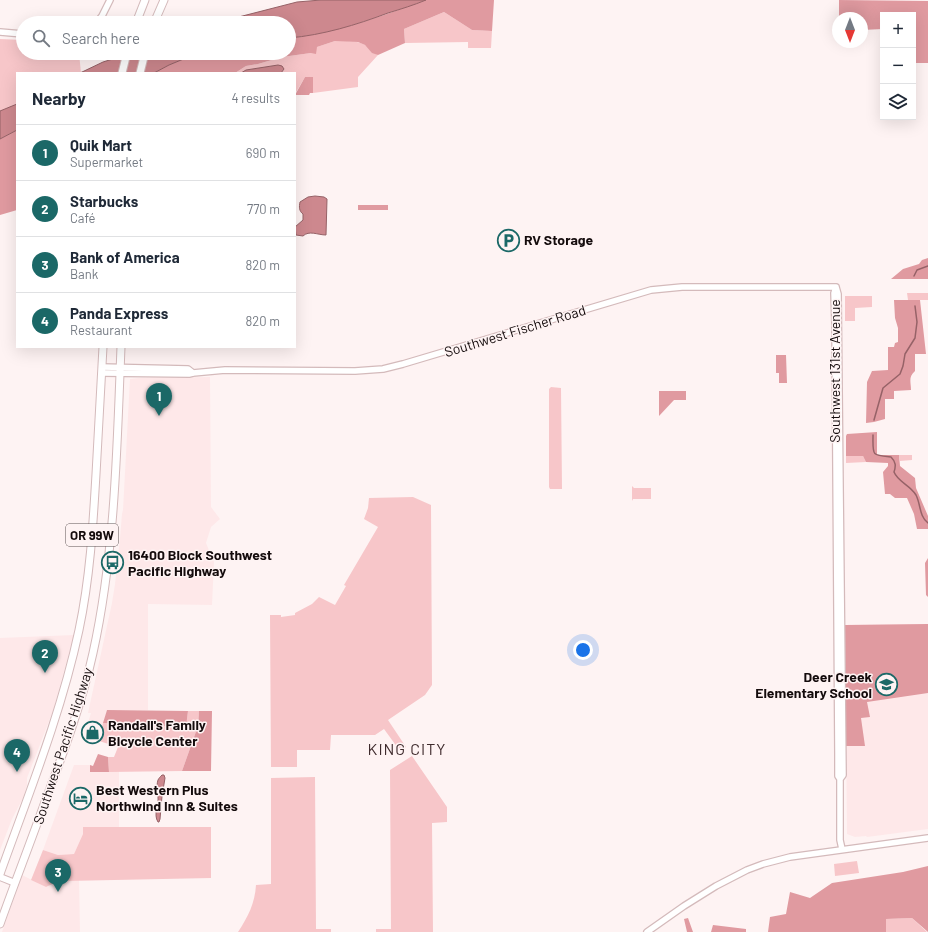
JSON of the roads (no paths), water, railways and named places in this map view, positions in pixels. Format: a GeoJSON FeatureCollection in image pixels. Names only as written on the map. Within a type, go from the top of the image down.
{"type":"FeatureCollection","features":[{"type":"Feature","properties":{"kind":"highway"},"geometry":{"type":"LineString","coordinates":[[139,16],[145,0]]}},
{"type":"Feature","properties":{"kind":"highway"},"geometry":{"type":"LineString","coordinates":[[157,16],[164,0]]}},
{"type":"Feature","properties":{"kind":"highway"},"geometry":{"type":"LineString","coordinates":[[122,72],[125,60]]}},
{"type":"Feature","properties":{"kind":"highway"},"geometry":{"type":"LineString","coordinates":[[140,72],[143,60]]}},
{"type":"Feature","properties":{"kind":"highway","name":"Southwest Pacific Highway"},"geometry":{"type":"LineString","coordinates":[[0,874],[54,726],[67,682],[79,629],[88,577],[92,542],[103,348]]}},
{"type":"Feature","properties":{"kind":"highway","name":"Southwest Pacific Highway"},"geometry":{"type":"LineString","coordinates":[[0,924],[67,744],[93,654],[101,613],[108,561],[122,348]]}},
{"type":"Feature","properties":{"kind":"main road"},"geometry":{"type":"LineString","coordinates":[[0,877],[15,883]]}},
{"type":"Feature","properties":{"kind":"street"},"geometry":{"type":"LineString","coordinates":[[102,16],[110,0]]}},
{"type":"Feature","properties":{"kind":"street"},"geometry":{"type":"LineString","coordinates":[[0,32],[16,33]]}},
{"type":"Feature","properties":{"kind":"street","name":"Southwest Fischer Road"},"geometry":{"type":"LineString","coordinates":[[102,370],[188,369],[193,373],[224,370],[355,372],[383,369],[638,293],[660,288],[836,287]]}},
{"type":"Feature","properties":{"kind":"street","name":"Southwest 131st Avenue"},"geometry":{"type":"LineString","coordinates":[[836,287],[834,294],[838,776],[840,779],[840,840],[842,849]]}},
{"type":"Feature","properties":{"kind":"street"},"geometry":{"type":"LineString","coordinates":[[648,932],[684,906],[726,880],[763,864],[790,857],[928,838]]}},
{"type":"Feature","properties":{"kind":"waterway"},"geometry":{"type":"LineString","coordinates":[[914,276],[917,270],[928,266]]}},
{"type":"Feature","properties":{"kind":"waterway"},"geometry":{"type":"LineString","coordinates":[[874,420],[883,388],[900,374],[905,354],[915,338],[917,322],[915,306]]}},
{"type":"Feature","properties":{"kind":"waterway"},"geometry":{"type":"LineString","coordinates":[[873,435],[874,453],[880,456],[891,457],[893,459],[895,464],[894,472],[916,495],[923,517],[928,523]]}},
{"type":"Feature","properties":{"kind":"place","name":"RV Storage"},"geometry":{"type":"Point","coordinates":[508,240]}},
{"type":"Feature","properties":{"kind":"place","name":"Quik Mart"},"geometry":{"type":"Point","coordinates":[159,416]}},
{"type":"Feature","properties":{"kind":"place","name":"16400 Block Southwest Pacific Highway"},"geometry":{"type":"Point","coordinates":[113,563]}},
{"type":"Feature","properties":{"kind":"place","name":"Starbucks"},"geometry":{"type":"Point","coordinates":[45,673]}},
{"type":"Feature","properties":{"kind":"place","name":"Deer Creek Elementary School"},"geometry":{"type":"Point","coordinates":[887,685]}},
{"type":"Feature","properties":{"kind":"place","name":"Randall's Family Bicycle Center"},"geometry":{"type":"Point","coordinates":[92,733]}},
{"type":"Feature","properties":{"kind":"place","name":"Panda Express"},"geometry":{"type":"Point","coordinates":[17,772]}},
{"type":"Feature","properties":{"kind":"place","name":"Best Western Plus Northwind Inn & Suites"},"geometry":{"type":"Point","coordinates":[81,798]}},
{"type":"Feature","properties":{"kind":"place","name":"Bank of America"},"geometry":{"type":"Point","coordinates":[58,892]}},
{"type":"Feature","properties":{"kind":"district","name":"KING CITY"},"geometry":{"type":"Point","coordinates":[407,749]}}]}
